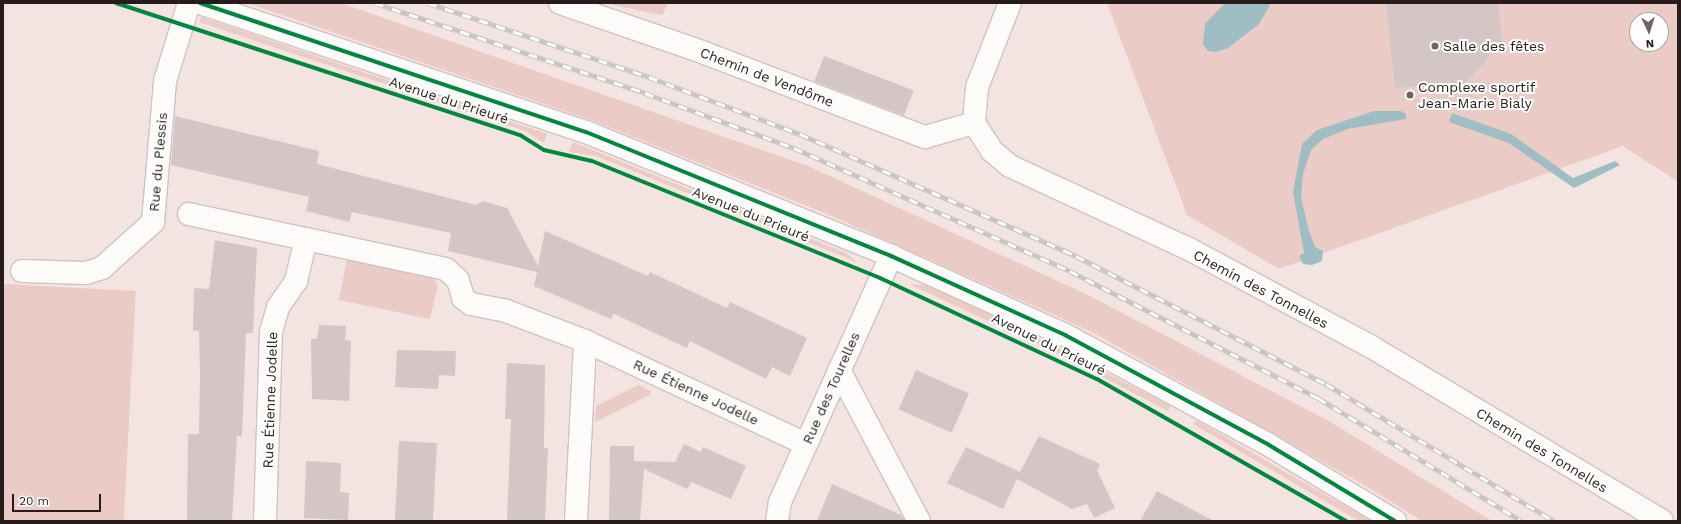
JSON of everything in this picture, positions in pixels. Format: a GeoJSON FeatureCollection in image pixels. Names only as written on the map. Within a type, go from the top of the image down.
{"type":"FeatureCollection","features":[{"type":"Feature","properties":{"kind":"street","name":"Rue du Plessis"},"geometry":{"type":"LineString","coordinates":[[22,270],[86,273],[102,268],[153,222],[165,81],[189,3]]}},
{"type":"Feature","properties":{"kind":"street","name":"Avenue du Prieuré"},"geometry":{"type":"LineString","coordinates":[[200,3],[586,132],[891,256],[1065,335],[1269,445],[1395,521]]}},
{"type":"Feature","properties":{"kind":"street","name":"Chemin de Vendôme"},"geometry":{"type":"LineString","coordinates":[[560,3],[702,52],[925,137],[974,123]]}},
{"type":"Feature","properties":{"kind":"street"},"geometry":{"type":"LineString","coordinates":[[974,123],[977,87],[1010,3]]}},
{"type":"Feature","properties":{"kind":"street","name":"Chemin des Tonnelles"},"geometry":{"type":"LineString","coordinates":[[974,123],[992,151],[1010,166],[1187,248],[1370,346],[1662,521]]}},
{"type":"Feature","properties":{"kind":"street","name":"Rue Étienne Jodelle"},"geometry":{"type":"LineString","coordinates":[[189,214],[446,269],[458,280],[462,298],[471,304],[506,311],[585,341],[806,444]]}},
{"type":"Feature","properties":{"kind":"street","name":"Rue Étienne Jodelle"},"geometry":{"type":"LineString","coordinates":[[266,521],[271,332],[278,307],[296,281],[306,239]]}},
{"type":"Feature","properties":{"kind":"street","name":"Rue des Tourelles"},"geometry":{"type":"LineString","coordinates":[[777,521],[780,502],[891,256]]}},
{"type":"Feature","properties":{"kind":"street"},"geometry":{"type":"LineString","coordinates":[[576,521],[585,341]]}},
{"type":"Feature","properties":{"kind":"street"},"geometry":{"type":"LineString","coordinates":[[839,370],[920,521]]}},
{"type":"Feature","properties":{"kind":"shaded area"},"geometry":{"type":"Polygon","coordinates":[[[247,3],[341,3],[808,166],[1088,295],[1329,421],[1492,521],[1422,521],[1364,485],[1090,331],[827,214],[591,120],[247,3]]]}},
{"type":"Feature","properties":{"kind":"shaded area"},"geometry":{"type":"Polygon","coordinates":[[[602,3],[668,3],[662,15],[602,3]]]}},
{"type":"Feature","properties":{"kind":"shaded area","name":"Complexe sportif Jean-Marie Bialy"},"geometry":{"type":"Polygon","coordinates":[[[1107,3],[1678,3],[1678,182],[1623,146],[1279,269],[1187,215],[1107,3]]]}},
{"type":"Feature","properties":{"kind":"shaded area"},"geometry":{"type":"Polygon","coordinates":[[[201,17],[547,134],[544,143],[525,131],[199,22],[201,17]]]}},
{"type":"Feature","properties":{"kind":"shaded area"},"geometry":{"type":"Polygon","coordinates":[[[573,142],[846,253],[857,262],[596,156],[569,152],[573,142]]]}},
{"type":"Feature","properties":{"kind":"shaded area"},"geometry":{"type":"Polygon","coordinates":[[[347,258],[431,276],[438,285],[430,319],[339,300],[347,258]]]}},
{"type":"Feature","properties":{"kind":"shaded area"},"geometry":{"type":"Polygon","coordinates":[[[3,284],[136,291],[124,521],[3,521],[3,284]]]}},
{"type":"Feature","properties":{"kind":"shaded area"},"geometry":{"type":"Polygon","coordinates":[[[909,284],[927,285],[1002,320],[1171,406],[1168,411],[1063,356],[909,284]]]}},
{"type":"Feature","properties":{"kind":"shaded area"},"geometry":{"type":"Polygon","coordinates":[[[638,385],[651,391],[650,395],[595,422],[596,406],[638,385]]]}},
{"type":"Feature","properties":{"kind":"shaded area"},"geometry":{"type":"Polygon","coordinates":[[[1196,420],[1372,521],[1359,521],[1193,424],[1196,420]]]}},
{"type":"Feature","properties":{"kind":"water"},"geometry":{"type":"Polygon","coordinates":[[[1225,3],[1271,3],[1259,24],[1228,48],[1216,52],[1208,51],[1203,44],[1205,24],[1225,3]]]}},
{"type":"Feature","properties":{"kind":"water"},"geometry":{"type":"Polygon","coordinates":[[[1374,111],[1401,111],[1406,114],[1406,119],[1348,129],[1323,139],[1311,150],[1303,174],[1301,197],[1308,228],[1315,247],[1323,251],[1322,261],[1312,265],[1303,264],[1299,256],[1304,253],[1293,192],[1302,144],[1317,130],[1374,111]]]}},
{"type":"Feature","properties":{"kind":"water"},"geometry":{"type":"Polygon","coordinates":[[[1452,113],[1511,134],[1573,178],[1615,161],[1620,165],[1574,188],[1509,143],[1449,122],[1452,113]]]}},
{"type":"Feature","properties":{"kind":"building","name":"Salle des fêtes"},"geometry":{"type":"Polygon","coordinates":[[[1386,3],[1498,3],[1502,43],[1465,83],[1395,88],[1386,3]]]}},
{"type":"Feature","properties":{"kind":"building"},"geometry":{"type":"Polygon","coordinates":[[[824,56],[914,90],[904,116],[814,81],[824,56]]]}},
{"type":"Feature","properties":{"kind":"building"},"geometry":{"type":"Polygon","coordinates":[[[175,116],[319,151],[317,164],[476,205],[483,201],[507,208],[538,266],[545,231],[648,276],[650,272],[727,308],[730,302],[807,338],[790,376],[772,367],[766,379],[690,341],[687,348],[614,314],[611,319],[534,286],[537,272],[448,251],[451,233],[352,212],[349,222],[306,211],[309,197],[171,165],[175,116]]]}},
{"type":"Feature","properties":{"kind":"building"},"geometry":{"type":"Polygon","coordinates":[[[215,240],[257,248],[253,333],[246,333],[242,437],[237,436],[232,521],[187,521],[188,434],[199,434],[199,331],[193,330],[194,288],[209,289],[215,240]]]}},
{"type":"Feature","properties":{"kind":"building"},"geometry":{"type":"Polygon","coordinates":[[[319,325],[346,326],[345,340],[351,341],[349,401],[312,399],[311,339],[317,339],[319,325]]]}},
{"type":"Feature","properties":{"kind":"building"},"geometry":{"type":"Polygon","coordinates":[[[397,350],[456,351],[455,376],[439,375],[438,389],[395,387],[397,350]]]}},
{"type":"Feature","properties":{"kind":"building"},"geometry":{"type":"Polygon","coordinates":[[[507,363],[545,365],[544,448],[548,448],[545,521],[507,521],[511,419],[505,419],[507,363]]]}},
{"type":"Feature","properties":{"kind":"building"},"geometry":{"type":"Polygon","coordinates":[[[916,370],[969,394],[951,433],[899,409],[916,370]]]}},
{"type":"Feature","properties":{"kind":"building"},"geometry":{"type":"Polygon","coordinates":[[[1039,436],[1100,464],[1097,470],[1115,508],[1094,518],[1087,504],[1072,509],[1017,479],[1003,509],[947,483],[966,447],[1020,472],[1039,436]]]}},
{"type":"Feature","properties":{"kind":"building"},"geometry":{"type":"Polygon","coordinates":[[[399,441],[437,443],[433,521],[395,521],[399,441]]]}},
{"type":"Feature","properties":{"kind":"building"},"geometry":{"type":"Polygon","coordinates":[[[684,444],[701,452],[703,447],[746,466],[731,499],[691,482],[687,489],[644,469],[640,521],[609,521],[610,446],[634,446],[634,461],[675,462],[684,444]]]}},
{"type":"Feature","properties":{"kind":"building"},"geometry":{"type":"Polygon","coordinates":[[[306,461],[341,463],[340,492],[349,493],[348,520],[304,518],[306,461]]]}},
{"type":"Feature","properties":{"kind":"building"},"geometry":{"type":"Polygon","coordinates":[[[832,484],[901,515],[905,521],[817,521],[832,484]]]}},
{"type":"Feature","properties":{"kind":"building"},"geometry":{"type":"Polygon","coordinates":[[[1157,491],[1214,521],[1140,521],[1157,491]]]}},
{"type":"Feature","properties":{"kind":"railway"},"geometry":{"type":"LineString","coordinates":[[375,3],[645,93],[794,148],[1070,271],[1318,398],[1522,521]]}},
{"type":"Feature","properties":{"kind":"railway"},"geometry":{"type":"LineString","coordinates":[[428,3],[649,77],[800,134],[1076,256],[1326,384],[1554,521]]}},
{"type":"Feature","properties":{"kind":"cycle path"},"geometry":{"type":"LineString","coordinates":[[116,3],[520,135],[544,150],[592,161],[880,278],[1097,379],[1346,521]]}},
{"type":"Feature","properties":{"kind":"cycle path"},"geometry":{"type":"LineString","coordinates":[[200,3],[586,132],[891,256],[1065,335],[1269,445],[1395,521]]}},
{"type":"Feature","properties":{"kind":"place","name":"Salle des fêtes"},"geometry":{"type":"Point","coordinates":[1435,46]}},
{"type":"Feature","properties":{"kind":"place","name":"Complexe sportif Jean-Marie Bialy"},"geometry":{"type":"Point","coordinates":[1410,95]}}]}
